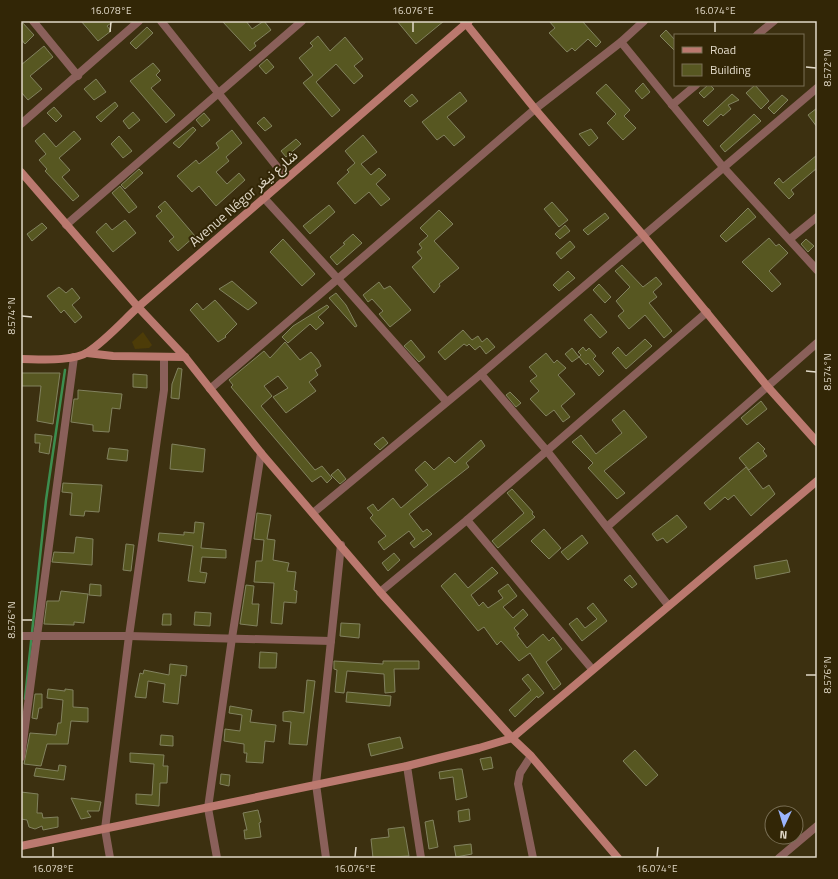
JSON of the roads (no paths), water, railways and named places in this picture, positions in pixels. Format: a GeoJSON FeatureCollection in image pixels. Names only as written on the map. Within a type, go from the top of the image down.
{"type":"FeatureCollection","features":[{"type":"Feature","properties":{"kind":"street"},"geometry":{"type":"LineString","coordinates":[[33,21],[78,76]]}},
{"type":"Feature","properties":{"kind":"street"},"geometry":{"type":"LineString","coordinates":[[21,124],[78,76],[139,21]]}},
{"type":"Feature","properties":{"kind":"street"},"geometry":{"type":"LineString","coordinates":[[161,21],[286,178]]}},
{"type":"Feature","properties":{"kind":"street"},"geometry":{"type":"LineString","coordinates":[[66,225],[218,92],[302,21]]}},
{"type":"Feature","properties":{"kind":"street"},"geometry":{"type":"LineString","coordinates":[[210,389],[337,278],[535,109],[621,42],[644,21]]}},
{"type":"Feature","properties":{"kind":"street"},"geometry":{"type":"LineString","coordinates":[[758,34],[774,21]]}},
{"type":"Feature","properties":{"kind":"street"},"geometry":{"type":"LineString","coordinates":[[466,22],[535,109],[643,235],[767,386],[817,442]]}},
{"type":"Feature","properties":{"kind":"street","name":"Avenue Négor شارع نيغر"},"geometry":{"type":"LineString","coordinates":[[21,359],[74,357],[87,353],[466,22]]}},
{"type":"Feature","properties":{"kind":"street"},"geometry":{"type":"LineString","coordinates":[[621,42],[723,167],[817,270]]}},
{"type":"Feature","properties":{"kind":"street"},"geometry":{"type":"LineString","coordinates":[[672,105],[695,86]]}},
{"type":"Feature","properties":{"kind":"street"},"geometry":{"type":"LineString","coordinates":[[313,513],[446,401],[481,374],[817,88]]}},
{"type":"Feature","properties":{"kind":"street"},"geometry":{"type":"LineString","coordinates":[[21,172],[138,307],[185,357],[261,453],[380,592],[512,738],[531,756],[618,858]]}},
{"type":"Feature","properties":{"kind":"street"},"geometry":{"type":"LineString","coordinates":[[264,198],[446,401]]}},
{"type":"Feature","properties":{"kind":"street"},"geometry":{"type":"LineString","coordinates":[[790,239],[817,217]]}},
{"type":"Feature","properties":{"kind":"street"},"geometry":{"type":"LineString","coordinates":[[380,592],[467,520],[707,312]]}},
{"type":"Feature","properties":{"kind":"street"},"geometry":{"type":"LineString","coordinates":[[608,526],[817,343]]}},
{"type":"Feature","properties":{"kind":"street"},"geometry":{"type":"LineString","coordinates":[[87,353],[164,358],[185,357]]}},
{"type":"Feature","properties":{"kind":"street"},"geometry":{"type":"LineString","coordinates":[[21,757],[74,357]]}},
{"type":"Feature","properties":{"kind":"street"},"geometry":{"type":"LineString","coordinates":[[110,858],[105,829],[129,636],[164,390],[164,358]]}},
{"type":"Feature","properties":{"kind":"street"},"geometry":{"type":"LineString","coordinates":[[481,374],[547,451],[608,526],[668,605]]}},
{"type":"Feature","properties":{"kind":"street"},"geometry":{"type":"LineString","coordinates":[[218,858],[208,808],[232,638],[261,453]]}},
{"type":"Feature","properties":{"kind":"street"},"geometry":{"type":"LineString","coordinates":[[21,846],[407,766],[512,738],[668,605],[817,482]]}},
{"type":"Feature","properties":{"kind":"street"},"geometry":{"type":"LineString","coordinates":[[467,520],[592,669]]}},
{"type":"Feature","properties":{"kind":"street"},"geometry":{"type":"LineString","coordinates":[[326,858],[316,784],[341,545]]}},
{"type":"Feature","properties":{"kind":"street"},"geometry":{"type":"LineString","coordinates":[[21,636],[129,636],[331,641]]}},
{"type":"Feature","properties":{"kind":"street"},"geometry":{"type":"LineString","coordinates":[[531,756],[520,773],[518,784],[533,858]]}},
{"type":"Feature","properties":{"kind":"street"},"geometry":{"type":"LineString","coordinates":[[407,766],[421,858]]}},
{"type":"Feature","properties":{"kind":"street"},"geometry":{"type":"LineString","coordinates":[[779,858],[817,826]]}},
{"type":"Feature","properties":{"kind":"waterway"},"geometry":{"type":"LineString","coordinates":[[25,699],[46,500],[65,370]]}}]}
